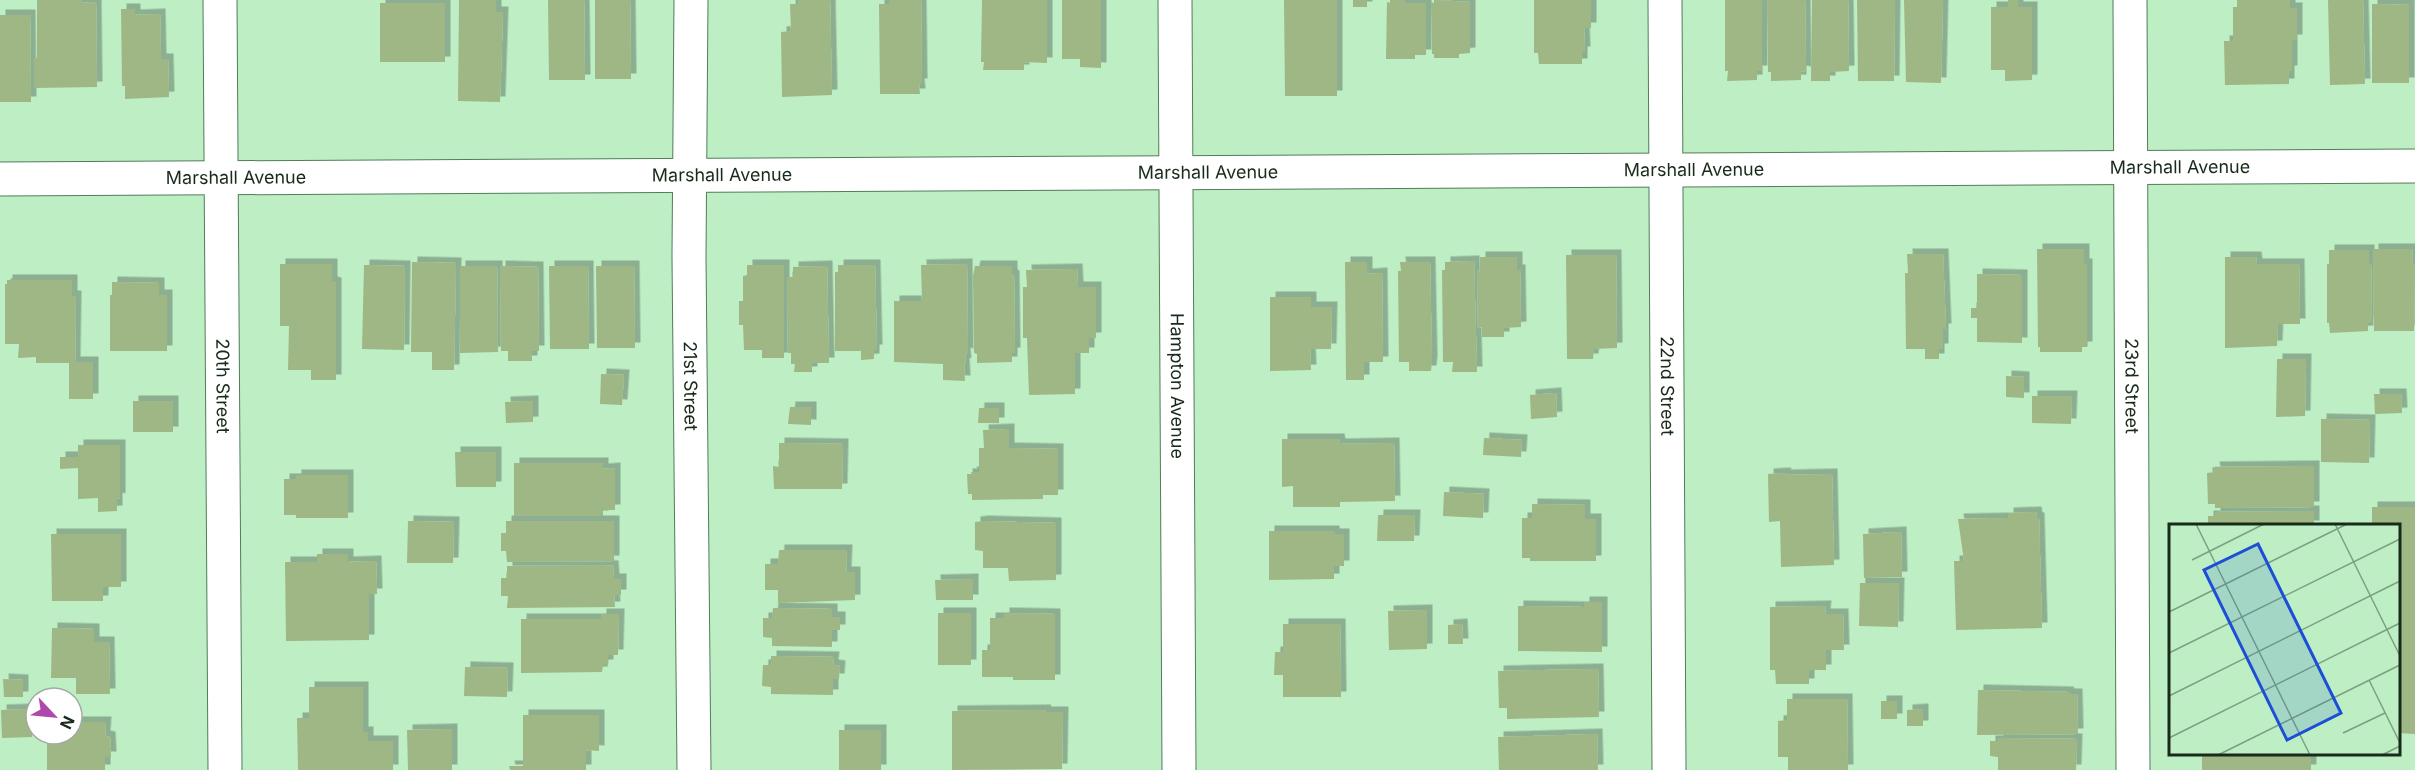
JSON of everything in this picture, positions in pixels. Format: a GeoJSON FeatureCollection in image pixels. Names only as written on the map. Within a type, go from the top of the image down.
{"type":"FeatureCollection","features":[{"type":"Feature","properties":{"kind":"street","name":"20th Street"},"geometry":{"type":"LineString","coordinates":[[220,0],[225,770]]}},
{"type":"Feature","properties":{"kind":"street","name":"21st Street"},"geometry":{"type":"LineString","coordinates":[[691,0],[689,256],[694,770]]}},
{"type":"Feature","properties":{"kind":"street","name":"Hampton Avenue"},"geometry":{"type":"LineString","coordinates":[[1175,0],[1179,770]]}},
{"type":"Feature","properties":{"kind":"street","name":"22nd Street"},"geometry":{"type":"LineString","coordinates":[[1665,0],[1669,770]]}},
{"type":"Feature","properties":{"kind":"street","name":"23rd Street"},"geometry":{"type":"LineString","coordinates":[[2130,0],[2133,770]]}},
{"type":"Feature","properties":{"kind":"street","name":"Marshall Avenue"},"geometry":{"type":"LineString","coordinates":[[0,179],[2415,166]]}},
{"type":"Feature","properties":{"kind":"building"},"geometry":{"type":"Polygon","coordinates":[[[37,0],[96,2],[97,87],[34,88],[34,58],[37,58],[37,0]]]}},
{"type":"Feature","properties":{"kind":"building"},"geometry":{"type":"Polygon","coordinates":[[[459,0],[496,0],[496,12],[503,12],[500,102],[458,101],[459,0]]]}},
{"type":"Feature","properties":{"kind":"building"},"geometry":{"type":"Polygon","coordinates":[[[548,0],[584,0],[585,80],[549,80],[548,0]]]}},
{"type":"Feature","properties":{"kind":"building"},"geometry":{"type":"Polygon","coordinates":[[[595,0],[630,0],[631,79],[595,79],[595,0]]]}},
{"type":"Feature","properties":{"kind":"building"},"geometry":{"type":"Polygon","coordinates":[[[798,0],[830,0],[832,95],[782,97],[781,32],[791,31],[790,4],[798,4],[798,0]]]}},
{"type":"Feature","properties":{"kind":"building"},"geometry":{"type":"Polygon","coordinates":[[[889,0],[921,0],[922,84],[919,84],[920,94],[880,94],[879,4],[889,4],[889,0]]]}},
{"type":"Feature","properties":{"kind":"building"},"geometry":{"type":"Polygon","coordinates":[[[982,0],[1047,0],[1047,63],[1024,62],[1024,70],[983,70],[984,62],[981,62],[982,0]]]}},
{"type":"Feature","properties":{"kind":"building"},"geometry":{"type":"Polygon","coordinates":[[[1062,0],[1101,0],[1101,68],[1080,67],[1080,59],[1062,59],[1062,0]]]}},
{"type":"Feature","properties":{"kind":"building"},"geometry":{"type":"Polygon","coordinates":[[[1284,0],[1337,0],[1337,96],[1285,96],[1284,0]]]}},
{"type":"Feature","properties":{"kind":"building"},"geometry":{"type":"Polygon","coordinates":[[[1353,0],[1367,0],[1367,7],[1353,7],[1353,0]]]}},
{"type":"Feature","properties":{"kind":"building"},"geometry":{"type":"Polygon","coordinates":[[[1390,0],[1405,0],[1404,3],[1426,3],[1426,55],[1415,55],[1415,59],[1386,59],[1387,2],[1390,3],[1390,0]]]}},
{"type":"Feature","properties":{"kind":"building"},"geometry":{"type":"Polygon","coordinates":[[[1434,0],[1470,2],[1470,53],[1459,54],[1459,58],[1434,58],[1431,2],[1434,3],[1434,0]]]}},
{"type":"Feature","properties":{"kind":"building"},"geometry":{"type":"Polygon","coordinates":[[[1534,0],[1591,0],[1591,28],[1584,28],[1585,52],[1582,52],[1582,64],[1539,64],[1538,53],[1534,53],[1534,0]]]}},
{"type":"Feature","properties":{"kind":"building"},"geometry":{"type":"Polygon","coordinates":[[[1725,0],[1762,0],[1762,71],[1757,71],[1757,80],[1727,81],[1725,0]]]}},
{"type":"Feature","properties":{"kind":"building"},"geometry":{"type":"Polygon","coordinates":[[[1767,0],[1805,0],[1806,72],[1801,71],[1801,80],[1771,81],[1771,72],[1768,72],[1767,0]]]}},
{"type":"Feature","properties":{"kind":"building"},"geometry":{"type":"Polygon","coordinates":[[[1812,0],[1848,0],[1849,71],[1830,72],[1830,81],[1811,81],[1812,0]]]}},
{"type":"Feature","properties":{"kind":"building"},"geometry":{"type":"Polygon","coordinates":[[[1857,0],[1895,0],[1894,81],[1858,81],[1857,0]]]}},
{"type":"Feature","properties":{"kind":"building"},"geometry":{"type":"Polygon","coordinates":[[[1904,0],[1943,0],[1941,83],[1906,82],[1904,0]]]}},
{"type":"Feature","properties":{"kind":"building"},"geometry":{"type":"Polygon","coordinates":[[[2008,0],[2018,0],[2018,7],[2032,7],[2032,80],[2005,81],[2005,70],[1991,70],[1991,7],[2008,7],[2008,0]]]}},
{"type":"Feature","properties":{"kind":"building"},"geometry":{"type":"Polygon","coordinates":[[[2237,0],[2290,0],[2290,8],[2297,8],[2297,40],[2292,40],[2292,71],[2289,71],[2289,84],[2225,85],[2224,41],[2233,41],[2233,7],[2237,7],[2237,0]]]}},
{"type":"Feature","properties":{"kind":"building"},"geometry":{"type":"Polygon","coordinates":[[[2328,0],[2363,0],[2365,84],[2330,85],[2328,0]]]}},
{"type":"Feature","properties":{"kind":"building"},"geometry":{"type":"Polygon","coordinates":[[[380,3],[445,3],[445,62],[380,62],[380,3]]]}},
{"type":"Feature","properties":{"kind":"building"},"geometry":{"type":"Polygon","coordinates":[[[2372,4],[2409,5],[2409,83],[2372,83],[2372,4]]]}},
{"type":"Feature","properties":{"kind":"building"},"geometry":{"type":"Polygon","coordinates":[[[121,9],[135,9],[135,15],[160,14],[161,59],[168,59],[169,97],[125,99],[125,86],[122,86],[121,9]]]}},
{"type":"Feature","properties":{"kind":"building"},"geometry":{"type":"Polygon","coordinates":[[[0,15],[30,15],[31,102],[0,102],[0,15]]]}},
{"type":"Feature","properties":{"kind":"building"},"geometry":{"type":"Polygon","coordinates":[[[2037,249],[2084,249],[2084,264],[2087,264],[2087,347],[2082,347],[2082,352],[2040,352],[2040,347],[2038,347],[2037,249]]]}},
{"type":"Feature","properties":{"kind":"building"},"geometry":{"type":"Polygon","coordinates":[[[2373,249],[2412,249],[2413,264],[2415,264],[2414,331],[2374,331],[2373,249]]]}},
{"type":"Feature","properties":{"kind":"building"},"geometry":{"type":"Polygon","coordinates":[[[2329,250],[2369,250],[2372,323],[2368,323],[2368,331],[2330,333],[2329,323],[2327,323],[2329,250]]]}},
{"type":"Feature","properties":{"kind":"building"},"geometry":{"type":"Polygon","coordinates":[[[1907,254],[1943,254],[1946,329],[1943,329],[1943,349],[1939,349],[1939,359],[1925,359],[1925,349],[1906,349],[1907,254]]]}},
{"type":"Feature","properties":{"kind":"building"},"geometry":{"type":"Polygon","coordinates":[[[1566,255],[1616,255],[1617,348],[1594,349],[1593,359],[1567,359],[1566,255]]]}},
{"type":"Feature","properties":{"kind":"building"},"geometry":{"type":"Polygon","coordinates":[[[1480,257],[1517,257],[1517,270],[1520,270],[1521,327],[1504,328],[1504,337],[1482,337],[1482,327],[1478,328],[1477,270],[1480,271],[1480,257]]]}},
{"type":"Feature","properties":{"kind":"building"},"geometry":{"type":"Polygon","coordinates":[[[2225,257],[2256,257],[2257,264],[2299,264],[2300,324],[2278,324],[2277,346],[2225,348],[2225,257]]]}},
{"type":"Feature","properties":{"kind":"building"},"geometry":{"type":"Polygon","coordinates":[[[1474,261],[1477,372],[1452,372],[1453,362],[1443,362],[1442,270],[1445,270],[1445,262],[1474,261]]]}},
{"type":"Feature","properties":{"kind":"building"},"geometry":{"type":"Polygon","coordinates":[[[412,262],[456,263],[454,370],[432,370],[432,352],[411,352],[412,262]]]}},
{"type":"Feature","properties":{"kind":"building"},"geometry":{"type":"Polygon","coordinates":[[[1345,262],[1367,262],[1367,274],[1382,273],[1383,362],[1364,362],[1364,380],[1346,380],[1345,262]]]}},
{"type":"Feature","properties":{"kind":"building"},"geometry":{"type":"Polygon","coordinates":[[[1400,262],[1430,262],[1431,371],[1409,371],[1409,362],[1399,362],[1398,271],[1401,271],[1400,262]]]}},
{"type":"Feature","properties":{"kind":"building"},"geometry":{"type":"Polygon","coordinates":[[[280,264],[332,264],[332,282],[336,283],[336,380],[311,380],[311,370],[288,370],[289,326],[280,326],[280,264]]]}},
{"type":"Feature","properties":{"kind":"building"},"geometry":{"type":"Polygon","coordinates":[[[967,264],[968,354],[965,353],[965,381],[943,380],[943,364],[894,362],[894,301],[922,301],[921,265],[967,264]]]}},
{"type":"Feature","properties":{"kind":"building"},"geometry":{"type":"Polygon","coordinates":[[[364,265],[405,266],[404,350],[362,349],[364,265]]]}},
{"type":"Feature","properties":{"kind":"building"},"geometry":{"type":"Polygon","coordinates":[[[747,265],[784,265],[784,358],[762,358],[762,350],[744,350],[743,325],[739,325],[739,301],[743,301],[743,276],[747,275],[747,265]]]}},
{"type":"Feature","properties":{"kind":"building"},"geometry":{"type":"Polygon","coordinates":[[[838,265],[875,265],[877,350],[874,350],[874,359],[861,360],[861,351],[835,351],[835,272],[838,272],[838,265]]]}},
{"type":"Feature","properties":{"kind":"building"},"geometry":{"type":"Polygon","coordinates":[[[460,266],[497,266],[498,352],[460,353],[460,266]]]}},
{"type":"Feature","properties":{"kind":"building"},"geometry":{"type":"Polygon","coordinates":[[[500,266],[538,267],[539,351],[532,351],[532,361],[508,361],[508,351],[501,351],[500,266]]]}},
{"type":"Feature","properties":{"kind":"building"},"geometry":{"type":"Polygon","coordinates":[[[549,266],[588,266],[589,349],[550,349],[549,266]]]}},
{"type":"Feature","properties":{"kind":"building"},"geometry":{"type":"Polygon","coordinates":[[[596,266],[634,266],[635,348],[597,348],[596,266]]]}},
{"type":"Feature","properties":{"kind":"building"},"geometry":{"type":"Polygon","coordinates":[[[827,266],[829,363],[812,363],[812,372],[794,372],[795,364],[791,364],[791,353],[788,353],[787,277],[793,277],[793,267],[827,266]]]}},
{"type":"Feature","properties":{"kind":"building"},"geometry":{"type":"Polygon","coordinates":[[[975,266],[1012,266],[1015,353],[1012,353],[1012,362],[977,363],[977,354],[974,353],[973,276],[975,266]]]}},
{"type":"Feature","properties":{"kind":"building"},"geometry":{"type":"Polygon","coordinates":[[[1077,269],[1078,287],[1096,287],[1096,338],[1089,338],[1089,353],[1075,353],[1075,394],[1029,395],[1027,338],[1023,338],[1023,287],[1027,287],[1026,270],[1077,269]]]}},
{"type":"Feature","properties":{"kind":"building"},"geometry":{"type":"Polygon","coordinates":[[[1977,274],[2022,275],[2022,343],[1977,342],[1977,318],[1971,318],[1971,308],[1977,308],[1977,274]]]}},
{"type":"Feature","properties":{"kind":"building"},"geometry":{"type":"Polygon","coordinates":[[[7,280],[72,280],[72,296],[76,296],[75,362],[93,362],[93,399],[69,399],[69,363],[36,363],[36,357],[18,358],[19,344],[5,344],[5,284],[7,280]]]}},
{"type":"Feature","properties":{"kind":"building"},"geometry":{"type":"Polygon","coordinates":[[[112,282],[159,283],[159,295],[167,295],[167,351],[110,351],[112,282]]]}},
{"type":"Feature","properties":{"kind":"building"},"geometry":{"type":"Polygon","coordinates":[[[1270,297],[1311,297],[1311,307],[1332,307],[1331,349],[1310,349],[1311,370],[1270,371],[1270,297]]]}},
{"type":"Feature","properties":{"kind":"building"},"geometry":{"type":"Polygon","coordinates":[[[2277,359],[2306,359],[2305,416],[2276,417],[2277,359]]]}},
{"type":"Feature","properties":{"kind":"building"},"geometry":{"type":"Polygon","coordinates":[[[601,374],[624,375],[622,405],[600,404],[601,374]]]}},
{"type":"Feature","properties":{"kind":"building"},"geometry":{"type":"Polygon","coordinates":[[[2006,376],[2024,377],[2024,398],[2006,397],[2006,376]]]}},
{"type":"Feature","properties":{"kind":"building"},"geometry":{"type":"Polygon","coordinates":[[[1556,393],[1557,417],[1531,419],[1530,395],[1556,393]]]}},
{"type":"Feature","properties":{"kind":"building"},"geometry":{"type":"Polygon","coordinates":[[[2374,394],[2401,394],[2402,413],[2375,414],[2374,394]]]}},
{"type":"Feature","properties":{"kind":"building"},"geometry":{"type":"Polygon","coordinates":[[[2032,396],[2072,396],[2071,424],[2032,423],[2032,396]]]}},
{"type":"Feature","properties":{"kind":"building"},"geometry":{"type":"Polygon","coordinates":[[[133,401],[173,401],[173,432],[133,432],[133,401]]]}},
{"type":"Feature","properties":{"kind":"building"},"geometry":{"type":"Polygon","coordinates":[[[533,401],[533,422],[506,423],[505,402],[533,401]]]}},
{"type":"Feature","properties":{"kind":"building"},"geometry":{"type":"Polygon","coordinates":[[[790,407],[811,407],[811,425],[788,424],[790,407]]]}},
{"type":"Feature","properties":{"kind":"building"},"geometry":{"type":"Polygon","coordinates":[[[979,408],[999,408],[999,423],[978,423],[979,408]]]}},
{"type":"Feature","properties":{"kind":"building"},"geometry":{"type":"Polygon","coordinates":[[[2321,419],[2370,420],[2369,463],[2321,462],[2321,419]]]}},
{"type":"Feature","properties":{"kind":"building"},"geometry":{"type":"Polygon","coordinates":[[[1009,429],[1009,448],[1058,449],[1058,495],[1043,495],[1043,499],[972,500],[972,494],[968,494],[967,474],[979,472],[979,448],[984,448],[983,430],[1009,429]]]}},
{"type":"Feature","properties":{"kind":"building"},"geometry":{"type":"Polygon","coordinates":[[[1484,438],[1522,440],[1521,457],[1483,455],[1484,438]]]}},
{"type":"Feature","properties":{"kind":"building"},"geometry":{"type":"Polygon","coordinates":[[[1282,439],[1339,439],[1340,444],[1394,443],[1395,501],[1340,502],[1340,507],[1293,507],[1293,486],[1282,487],[1282,439]]]}},
{"type":"Feature","properties":{"kind":"building"},"geometry":{"type":"Polygon","coordinates":[[[779,443],[843,444],[842,489],[774,489],[773,466],[779,467],[779,443]]]}},
{"type":"Feature","properties":{"kind":"building"},"geometry":{"type":"Polygon","coordinates":[[[78,445],[120,445],[120,499],[117,498],[117,511],[98,512],[98,498],[78,499],[78,468],[60,469],[60,457],[78,457],[78,445]]]}},
{"type":"Feature","properties":{"kind":"building"},"geometry":{"type":"Polygon","coordinates":[[[455,452],[496,452],[496,487],[456,487],[455,452]]]}},
{"type":"Feature","properties":{"kind":"building"},"geometry":{"type":"Polygon","coordinates":[[[514,463],[603,463],[603,469],[615,468],[615,510],[603,510],[603,516],[514,516],[514,463]]]}},
{"type":"Feature","properties":{"kind":"building"},"geometry":{"type":"Polygon","coordinates":[[[2314,466],[2314,507],[2215,508],[2215,504],[2208,504],[2207,473],[2215,472],[2214,467],[2314,466]]]}},
{"type":"Feature","properties":{"kind":"building"},"geometry":{"type":"Polygon","coordinates":[[[1786,473],[1785,475],[1832,474],[1834,565],[1781,567],[1780,521],[1769,522],[1768,474],[1786,473]]]}},
{"type":"Feature","properties":{"kind":"building"},"geometry":{"type":"Polygon","coordinates":[[[296,475],[348,475],[348,518],[296,518],[296,515],[284,515],[284,479],[296,479],[296,475]]]}},
{"type":"Feature","properties":{"kind":"building"},"geometry":{"type":"Polygon","coordinates":[[[1444,492],[1484,494],[1483,518],[1443,516],[1444,492]]]}},
{"type":"Feature","properties":{"kind":"building"},"geometry":{"type":"Polygon","coordinates":[[[1532,504],[1585,505],[1585,519],[1596,519],[1596,561],[1530,561],[1530,558],[1522,558],[1522,518],[1532,518],[1532,504]]]}},
{"type":"Feature","properties":{"kind":"building"},"geometry":{"type":"Polygon","coordinates":[[[2372,507],[2415,507],[2415,734],[2400,733],[2400,524],[2372,524],[2372,507]]]}},
{"type":"Feature","properties":{"kind":"building"},"geometry":{"type":"Polygon","coordinates":[[[2314,511],[2314,524],[2208,524],[2208,516],[2215,516],[2215,512],[2314,511]]]}},
{"type":"Feature","properties":{"kind":"building"},"geometry":{"type":"Polygon","coordinates":[[[2036,512],[2039,518],[2042,628],[1956,630],[1954,561],[1964,561],[1958,519],[2008,518],[2008,513],[2036,512]]]}},
{"type":"Feature","properties":{"kind":"building"},"geometry":{"type":"Polygon","coordinates":[[[1378,515],[1415,515],[1414,541],[1377,541],[1378,515]]]}},
{"type":"Feature","properties":{"kind":"building"},"geometry":{"type":"Polygon","coordinates":[[[408,521],[454,522],[453,563],[407,563],[408,521]]]}},
{"type":"Feature","properties":{"kind":"building"},"geometry":{"type":"Polygon","coordinates":[[[506,521],[614,521],[614,561],[507,562],[506,551],[501,551],[501,533],[506,533],[506,521]]]}},
{"type":"Feature","properties":{"kind":"building"},"geometry":{"type":"Polygon","coordinates":[[[975,522],[1056,523],[1056,580],[1009,581],[1008,568],[983,568],[983,551],[975,550],[975,522]]]}},
{"type":"Feature","properties":{"kind":"building"},"geometry":{"type":"Polygon","coordinates":[[[1269,531],[1334,531],[1334,534],[1344,534],[1344,566],[1334,566],[1334,579],[1269,580],[1269,531]]]}},
{"type":"Feature","properties":{"kind":"building"},"geometry":{"type":"Polygon","coordinates":[[[1901,532],[1902,577],[1864,578],[1863,534],[1901,532]]]}},
{"type":"Feature","properties":{"kind":"building"},"geometry":{"type":"Polygon","coordinates":[[[51,534],[121,534],[121,587],[103,587],[103,601],[52,601],[51,534]]]}},
{"type":"Feature","properties":{"kind":"building"},"geometry":{"type":"Polygon","coordinates":[[[779,550],[847,550],[846,572],[855,572],[855,600],[778,603],[778,590],[765,590],[765,564],[778,564],[779,550]]]}},
{"type":"Feature","properties":{"kind":"building"},"geometry":{"type":"Polygon","coordinates":[[[317,554],[348,554],[348,562],[376,561],[377,594],[369,594],[369,640],[286,641],[285,562],[317,562],[317,554]]]}},
{"type":"Feature","properties":{"kind":"building"},"geometry":{"type":"Polygon","coordinates":[[[507,566],[613,566],[614,579],[621,579],[621,595],[614,595],[615,607],[507,608],[508,596],[501,596],[501,578],[507,578],[507,566]]]}},
{"type":"Feature","properties":{"kind":"building"},"geometry":{"type":"Polygon","coordinates":[[[973,579],[973,600],[936,600],[935,580],[973,579]]]}},
{"type":"Feature","properties":{"kind":"building"},"geometry":{"type":"Polygon","coordinates":[[[1860,583],[1899,583],[1898,627],[1859,626],[1860,583]]]}},
{"type":"Feature","properties":{"kind":"building"},"geometry":{"type":"Polygon","coordinates":[[[1584,602],[1602,602],[1602,652],[1518,651],[1518,606],[1584,607],[1584,602]]]}},
{"type":"Feature","properties":{"kind":"building"},"geometry":{"type":"Polygon","coordinates":[[[1826,606],[1825,614],[1843,614],[1844,650],[1826,650],[1826,670],[1809,670],[1809,684],[1776,684],[1775,670],[1770,670],[1770,607],[1826,606]]]}},
{"type":"Feature","properties":{"kind":"building"},"geometry":{"type":"Polygon","coordinates":[[[773,608],[832,609],[832,617],[840,617],[840,630],[832,630],[832,647],[772,646],[772,638],[763,637],[763,618],[772,618],[773,608]]]}},
{"type":"Feature","properties":{"kind":"building"},"geometry":{"type":"Polygon","coordinates":[[[1427,610],[1427,649],[1389,650],[1388,611],[1427,610]]]}},
{"type":"Feature","properties":{"kind":"building"},"geometry":{"type":"Polygon","coordinates":[[[938,613],[971,613],[971,665],[938,665],[938,613]]]}},
{"type":"Feature","properties":{"kind":"building"},"geometry":{"type":"Polygon","coordinates":[[[1004,613],[1055,614],[1055,680],[982,677],[982,650],[990,650],[990,618],[1004,618],[1004,613]]]}},
{"type":"Feature","properties":{"kind":"building"},"geometry":{"type":"Polygon","coordinates":[[[601,614],[619,614],[618,655],[608,655],[608,665],[603,665],[602,672],[521,673],[521,619],[601,619],[601,614]]]}},
{"type":"Feature","properties":{"kind":"building"},"geometry":{"type":"Polygon","coordinates":[[[1283,624],[1340,624],[1341,697],[1283,697],[1283,675],[1274,675],[1275,652],[1283,652],[1283,624]]]}},
{"type":"Feature","properties":{"kind":"building"},"geometry":{"type":"Polygon","coordinates":[[[1462,624],[1463,644],[1448,644],[1448,625],[1462,624]]]}},
{"type":"Feature","properties":{"kind":"building"},"geometry":{"type":"Polygon","coordinates":[[[52,628],[94,629],[94,642],[109,642],[110,694],[84,694],[84,686],[76,686],[76,678],[51,678],[52,628]]]}},
{"type":"Feature","properties":{"kind":"building"},"geometry":{"type":"Polygon","coordinates":[[[771,656],[834,657],[833,665],[840,666],[839,679],[833,679],[833,695],[771,694],[771,687],[762,686],[763,665],[771,665],[771,656]]]}},
{"type":"Feature","properties":{"kind":"building"},"geometry":{"type":"Polygon","coordinates":[[[465,667],[508,668],[507,697],[464,696],[465,667]]]}},
{"type":"Feature","properties":{"kind":"building"},"geometry":{"type":"Polygon","coordinates":[[[1598,669],[1599,717],[1507,719],[1507,708],[1499,708],[1498,671],[1598,669]]]}},
{"type":"Feature","properties":{"kind":"building"},"geometry":{"type":"Polygon","coordinates":[[[3,679],[23,680],[23,697],[4,697],[3,679]]]}},
{"type":"Feature","properties":{"kind":"building"},"geometry":{"type":"Polygon","coordinates":[[[309,687],[363,687],[363,732],[368,732],[368,741],[393,741],[393,770],[298,770],[297,718],[309,718],[309,687]]]}},
{"type":"Feature","properties":{"kind":"building"},"geometry":{"type":"Polygon","coordinates":[[[1978,690],[2077,694],[2078,734],[1977,735],[1978,690]]]}},
{"type":"Feature","properties":{"kind":"building"},"geometry":{"type":"Polygon","coordinates":[[[1787,699],[1847,699],[1848,770],[1788,770],[1788,757],[1778,757],[1778,721],[1787,720],[1787,699]]]}},
{"type":"Feature","properties":{"kind":"building"},"geometry":{"type":"Polygon","coordinates":[[[1881,701],[1897,701],[1897,719],[1881,719],[1881,701]]]}},
{"type":"Feature","properties":{"kind":"building"},"geometry":{"type":"Polygon","coordinates":[[[24,709],[24,737],[2,738],[1,710],[24,709]]]}},
{"type":"Feature","properties":{"kind":"building"},"geometry":{"type":"Polygon","coordinates":[[[1923,709],[1923,726],[1907,726],[1907,710],[1923,709]]]}},
{"type":"Feature","properties":{"kind":"building"},"geometry":{"type":"Polygon","coordinates":[[[1045,710],[1046,712],[1063,712],[1062,769],[952,770],[952,711],[1045,710]]]}},
{"type":"Feature","properties":{"kind":"building"},"geometry":{"type":"Polygon","coordinates":[[[523,715],[599,715],[599,751],[586,750],[586,770],[510,770],[509,766],[523,766],[523,715]]]}},
{"type":"Feature","properties":{"kind":"building"},"geometry":{"type":"Polygon","coordinates":[[[84,722],[106,722],[105,736],[110,737],[111,757],[105,757],[105,770],[47,770],[47,746],[84,746],[84,722]]]}},
{"type":"Feature","properties":{"kind":"building"},"geometry":{"type":"Polygon","coordinates":[[[452,729],[452,770],[408,770],[407,730],[452,729]]]}},
{"type":"Feature","properties":{"kind":"building"},"geometry":{"type":"Polygon","coordinates":[[[839,730],[881,730],[881,770],[839,770],[839,730]]]}},
{"type":"Feature","properties":{"kind":"building"},"geometry":{"type":"Polygon","coordinates":[[[1597,734],[1598,770],[1499,770],[1498,737],[1597,734]]]}},
{"type":"Feature","properties":{"kind":"building"},"geometry":{"type":"Polygon","coordinates":[[[1998,738],[2077,739],[2076,770],[1998,770],[1998,757],[1990,756],[1990,741],[1998,741],[1998,738]]]}},
{"type":"Feature","properties":{"kind":"building"},"geometry":{"type":"Polygon","coordinates":[[[2202,755],[2311,755],[2311,770],[2202,770],[2202,755]]]}}]}
